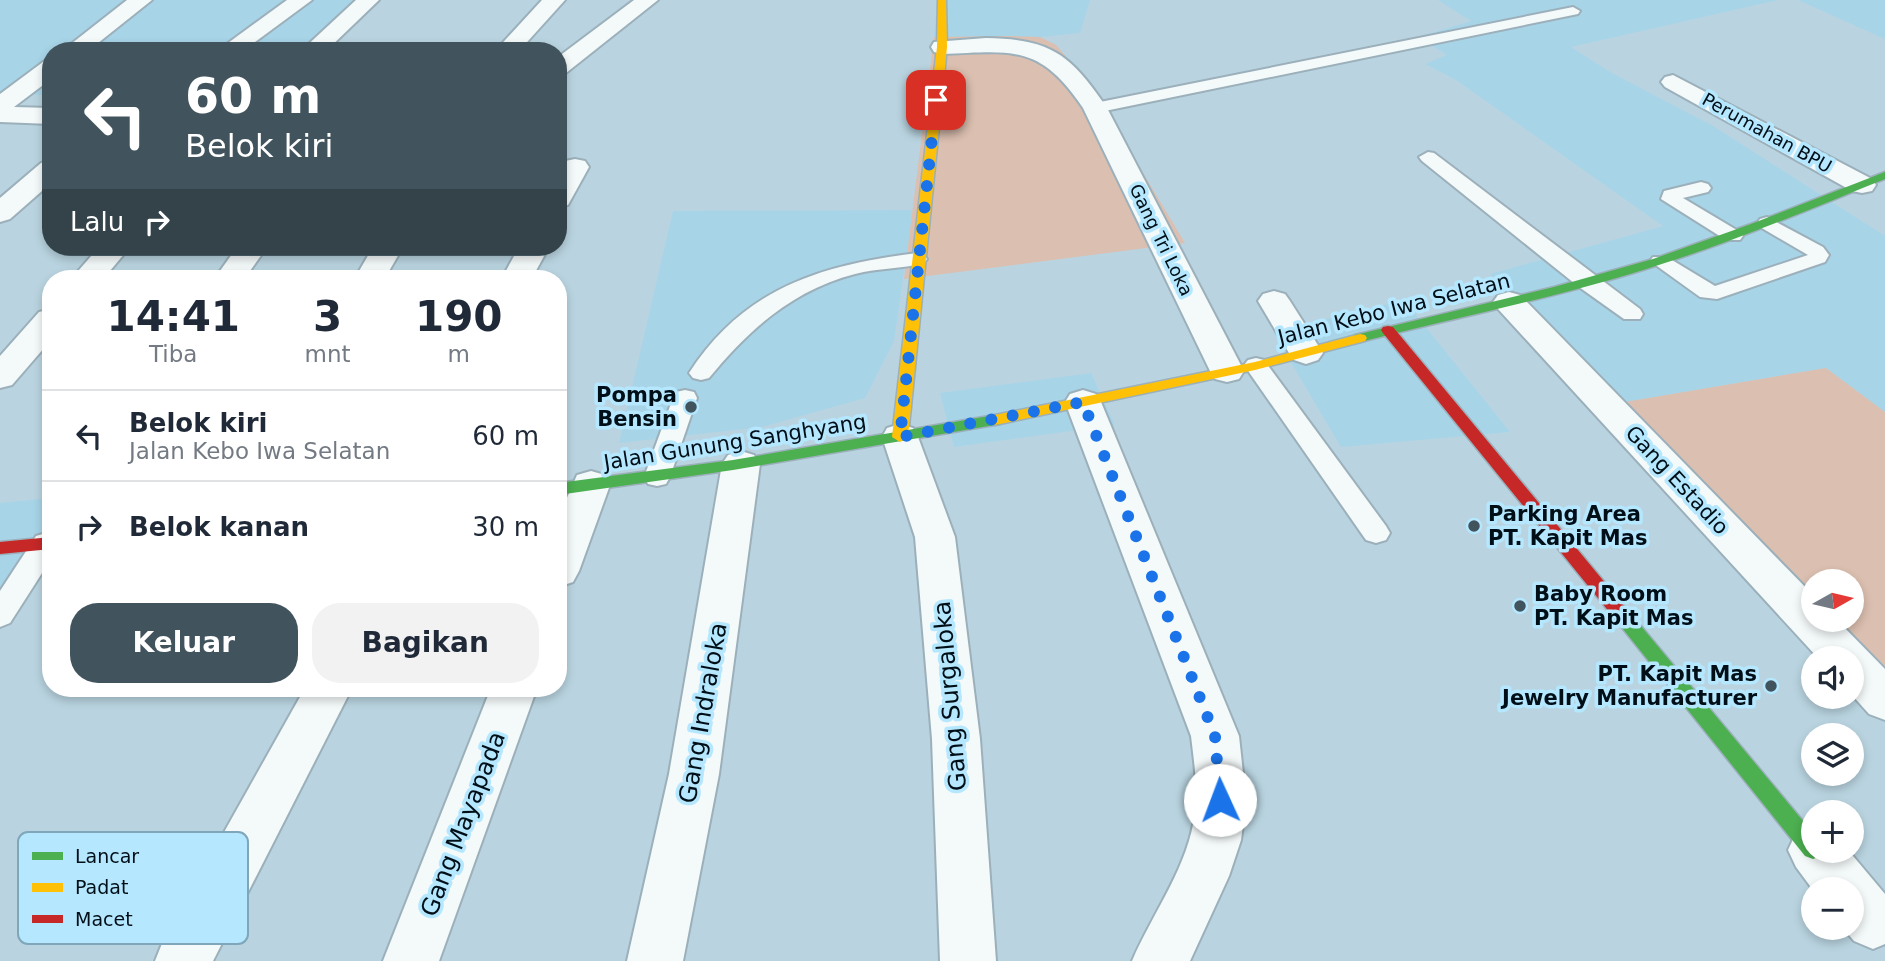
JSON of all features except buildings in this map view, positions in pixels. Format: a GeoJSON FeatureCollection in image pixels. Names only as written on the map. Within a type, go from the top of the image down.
{"type":"FeatureCollection","features":[{"type":"Feature","properties":{"kind":"street"},"geometry":{"type":"LineString","coordinates":[[85,42],[141,0]]}},
{"type":"Feature","properties":{"kind":"street"},"geometry":{"type":"LineString","coordinates":[[241,42],[301,0]]}},
{"type":"Feature","properties":{"kind":"street"},"geometry":{"type":"LineString","coordinates":[[322,42],[368,0]]}},
{"type":"Feature","properties":{"kind":"street"},"geometry":{"type":"LineString","coordinates":[[514,42],[554,0]]}},
{"type":"Feature","properties":{"kind":"street"},"geometry":{"type":"LineString","coordinates":[[567,61],[647,0]]}},
{"type":"Feature","properties":{"kind":"street"},"geometry":{"type":"LineString","coordinates":[[900,437],[917,259],[942,47],[942,0]]}},
{"type":"Feature","properties":{"kind":"street","name":"Gang Tri Loka"},"geometry":{"type":"LineString","coordinates":[[942,47],[1011,47],[1043,54],[1057,61],[1068,73],[1095,108],[1227,371]]}},
{"type":"Feature","properties":{"kind":"street"},"geometry":{"type":"LineString","coordinates":[[0,106],[41,82]]}},
{"type":"Feature","properties":{"kind":"street","name":"Perumahan BPU"},"geometry":{"type":"LineString","coordinates":[[1673,82],[1873,180]]}},
{"type":"Feature","properties":{"kind":"street"},"geometry":{"type":"LineString","coordinates":[[0,114],[42,116]]}},
{"type":"Feature","properties":{"kind":"street"},"geometry":{"type":"LineString","coordinates":[[567,182],[575,167]]}},
{"type":"Feature","properties":{"kind":"street"},"geometry":{"type":"LineString","coordinates":[[0,213],[42,177]]}},
{"type":"Feature","properties":{"kind":"street","name":"Jalan Kebo Iwa Selatan"},"geometry":{"type":"LineString","coordinates":[[900,437],[1256,365],[1587,282],[1733,236],[1873,180]]}},
{"type":"Feature","properties":{"kind":"street"},"geometry":{"type":"LineString","coordinates":[[94,270],[107,256]]}},
{"type":"Feature","properties":{"kind":"street"},"geometry":{"type":"LineString","coordinates":[[1274,301],[1306,353]]}},
{"type":"Feature","properties":{"kind":"street","name":"Gang Estadio"},"geometry":{"type":"LineString","coordinates":[[1509,302],[1835,646]]}},
{"type":"Feature","properties":{"kind":"street"},"geometry":{"type":"LineString","coordinates":[[0,377],[42,330]]}},
{"type":"Feature","properties":{"kind":"street"},"geometry":{"type":"LineString","coordinates":[[1388,330],[1801,834]]}},
{"type":"Feature","properties":{"kind":"street"},"geometry":{"type":"LineString","coordinates":[[1083,402],[1215,736],[1220,778],[1219,821],[1198,887],[1160,961]]}},
{"type":"Feature","properties":{"kind":"street","name":"Jalan Gunung Sanghyang"},"geometry":{"type":"LineString","coordinates":[[574,487],[657,477],[900,437]]}},
{"type":"Feature","properties":{"kind":"street","name":"Gang Surgaloka"},"geometry":{"type":"LineString","coordinates":[[900,437],[935,537],[956,739],[968,961]]}},
{"type":"Feature","properties":{"kind":"street","name":"Gang Indraloka"},"geometry":{"type":"LineString","coordinates":[[655,961],[694,774],[741,464]]}},
{"type":"Feature","properties":{"kind":"street"},"geometry":{"type":"LineString","coordinates":[[567,524],[574,487]]}},
{"type":"Feature","properties":{"kind":"street"},"geometry":{"type":"LineString","coordinates":[[0,548],[42,542]]}},
{"type":"Feature","properties":{"kind":"street"},"geometry":{"type":"LineString","coordinates":[[1864,677],[1885,699]]}},
{"type":"Feature","properties":{"kind":"street"},"geometry":{"type":"LineString","coordinates":[[248,839],[324,697]]}},
{"type":"Feature","properties":{"kind":"street","name":"Gang Mayapada"},"geometry":{"type":"LineString","coordinates":[[411,961],[511,697]]}},
{"type":"Feature","properties":{"kind":"street"},"geometry":{"type":"LineString","coordinates":[[1825,863],[1836,877]]}},
{"type":"Feature","properties":{"kind":"street"},"geometry":{"type":"LineString","coordinates":[[183,961],[192,944]]}},
{"type":"Feature","properties":{"kind":"lane"},"geometry":{"type":"LineString","coordinates":[[1095,108],[1573,10]]}},
{"type":"Feature","properties":{"kind":"lane"},"geometry":{"type":"LineString","coordinates":[[1429,157],[1587,282],[1632,314]]}},
{"type":"Feature","properties":{"kind":"lane"},"geometry":{"type":"LineString","coordinates":[[1701,188],[1671,195],[1671,199],[1733,236]]}},
{"type":"Feature","properties":{"kind":"lane"},"geometry":{"type":"LineString","coordinates":[[1660,261],[1708,292],[1717,293],[1818,258],[1816,251],[1767,223]]}},
{"type":"Feature","properties":{"kind":"lane"},"geometry":{"type":"LineString","coordinates":[[701,373],[737,332],[766,305],[805,284],[849,268],[917,259]]}},
{"type":"Feature","properties":{"kind":"lane"},"geometry":{"type":"LineString","coordinates":[[1256,365],[1376,533]]}},
{"type":"Feature","properties":{"kind":"lane"},"geometry":{"type":"LineString","coordinates":[[657,477],[685,398]]}},
{"type":"Feature","properties":{"kind":"lane"},"geometry":{"type":"LineString","coordinates":[[0,615],[42,552]]}},
{"type":"Feature","properties":{"kind":"shaded area"},"geometry":{"type":"Polygon","coordinates":[[[0,0],[359,0],[315,42],[42,42],[42,95],[0,94],[0,0]]]}},
{"type":"Feature","properties":{"kind":"shaded area"},"geometry":{"type":"Polygon","coordinates":[[[937,0],[1090,0],[1080,33],[1040,37],[934,37],[937,0]]]}},
{"type":"Feature","properties":{"kind":"shaded area"},"geometry":{"type":"Polygon","coordinates":[[[1438,0],[1778,0],[1571,47],[1610,72],[1713,126],[1885,236],[1885,412],[1826,368],[1619,403],[1490,274],[1663,226],[1456,80],[1425,64],[1447,55],[1418,37],[1471,21],[1438,0]]]}},
{"type":"Feature","properties":{"kind":"shaded area"},"geometry":{"type":"Polygon","coordinates":[[[1798,0],[1885,0],[1885,39],[1798,0]]]}},
{"type":"Feature","properties":{"kind":"shaded area"},"geometry":{"type":"Polygon","coordinates":[[[934,37],[1040,37],[1056,45],[1091,86],[1185,243],[904,279],[934,37]]]}},
{"type":"Feature","properties":{"kind":"shaded area"},"geometry":{"type":"Polygon","coordinates":[[[913,210],[894,341],[865,398],[762,427],[619,443],[673,211],[913,210]]]}},
{"type":"Feature","properties":{"kind":"shaded area"},"geometry":{"type":"Polygon","coordinates":[[[1404,300],[1510,432],[1341,447],[1273,332],[1404,300]]]}},
{"type":"Feature","properties":{"kind":"shaded area"},"geometry":{"type":"Polygon","coordinates":[[[1826,368],[1885,412],[1885,666],[1850,632],[1864,632],[1864,569],[1801,569],[1801,584],[1619,403],[1826,368]]]}},
{"type":"Feature","properties":{"kind":"shaded area"},"geometry":{"type":"Polygon","coordinates":[[[1091,373],[1115,425],[954,447],[940,393],[1091,373]]]}},
{"type":"Feature","properties":{"kind":"shaded area"},"geometry":{"type":"Polygon","coordinates":[[[42,499],[42,545],[17,584],[0,586],[0,503],[42,499]]]}},
{"type":"Feature","properties":{"kind":"traffic: fast"},"geometry":{"type":"LineString","coordinates":[[1360,338],[1558,290],[1657,262],[1756,227],[1885,175]]}},
{"type":"Feature","properties":{"kind":"traffic: fast"},"geometry":{"type":"LineString","coordinates":[[567,488],[733,465],[995,420]]}},
{"type":"Feature","properties":{"kind":"traffic: fast"},"geometry":{"type":"LineString","coordinates":[[1625,619],[1801,834]]}},
{"type":"Feature","properties":{"kind":"traffic: slow"},"geometry":{"type":"LineString","coordinates":[[900,437],[942,47],[942,0]]}},
{"type":"Feature","properties":{"kind":"traffic: slow"},"geometry":{"type":"LineString","coordinates":[[995,420],[1255,366],[1360,338]]}},
{"type":"Feature","properties":{"kind":"traffic: jam"},"geometry":{"type":"LineString","coordinates":[[1388,330],[1625,619]]}},
{"type":"Feature","properties":{"kind":"traffic: jam"},"geometry":{"type":"LineString","coordinates":[[0,548],[42,544]]}},
{"type":"Feature","properties":{"kind":"place","name":"Pompa Bensin"},"geometry":{"type":"Point","coordinates":[691,407]}},
{"type":"Feature","properties":{"kind":"place","name":"Parking Area PT. Kapit Mas"},"geometry":{"type":"Point","coordinates":[1474,526]}},
{"type":"Feature","properties":{"kind":"place","name":"Baby Room PT. Kapit Mas"},"geometry":{"type":"Point","coordinates":[1520,606]}},
{"type":"Feature","properties":{"kind":"place","name":"PT. Kapit Mas Jewelry Manufacturer"},"geometry":{"type":"Point","coordinates":[1771,686]}},
{"type":"Feature","properties":{"kind":"route"},"geometry":{"type":"LineString","coordinates":[[936,100],[900,437],[1083,402],[1215,736],[1220,800]]}}]}
